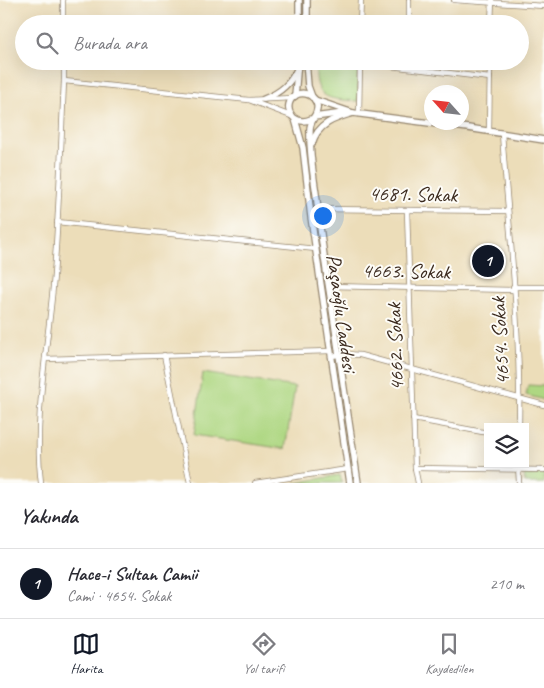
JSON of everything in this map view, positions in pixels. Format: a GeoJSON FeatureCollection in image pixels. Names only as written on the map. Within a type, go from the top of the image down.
{"type":"FeatureCollection","features":[{"type":"Feature","properties":{"kind":"street"},"geometry":{"type":"LineString","coordinates":[[63,0],[63,15]]}},
{"type":"Feature","properties":{"kind":"street"},"geometry":{"type":"LineString","coordinates":[[299,0],[299,15]]}},
{"type":"Feature","properties":{"kind":"street"},"geometry":{"type":"LineString","coordinates":[[307,0],[307,15]]}},
{"type":"Feature","properties":{"kind":"street"},"geometry":{"type":"LineString","coordinates":[[360,15],[361,0]]}},
{"type":"Feature","properties":{"kind":"street"},"geometry":{"type":"LineString","coordinates":[[409,0],[409,15]]}},
{"type":"Feature","properties":{"kind":"street"},"geometry":{"type":"LineString","coordinates":[[454,0],[492,1],[544,6]]}},
{"type":"Feature","properties":{"kind":"street"},"geometry":{"type":"LineString","coordinates":[[491,15],[492,1]]}},
{"type":"Feature","properties":{"kind":"street"},"geometry":{"type":"LineString","coordinates":[[41,483],[38,458],[45,359],[54,275],[64,70]]}},
{"type":"Feature","properties":{"kind":"street"},"geometry":{"type":"LineString","coordinates":[[264,99],[286,87],[295,70]]}},
{"type":"Feature","properties":{"kind":"street"},"geometry":{"type":"LineString","coordinates":[[294,118],[289,105],[294,97],[297,70]]}},
{"type":"Feature","properties":{"kind":"street"},"geometry":{"type":"LineString","coordinates":[[307,70],[308,86],[317,107],[313,118]]}},
{"type":"Feature","properties":{"kind":"street"},"geometry":{"type":"LineString","coordinates":[[356,114],[359,70]]}},
{"type":"Feature","properties":{"kind":"street"},"geometry":{"type":"LineString","coordinates":[[424,70],[490,78]]}},
{"type":"Feature","properties":{"kind":"street"},"geometry":{"type":"LineString","coordinates":[[489,131],[490,70]]}},
{"type":"Feature","properties":{"kind":"street"},"geometry":{"type":"LineString","coordinates":[[64,81],[249,100],[294,97],[302,93],[356,114]]}},
{"type":"Feature","properties":{"kind":"street"},"geometry":{"type":"LineString","coordinates":[[249,100],[302,122],[313,118],[356,114],[544,140]]}},
{"type":"Feature","properties":{"kind":"street"},"geometry":{"type":"LineString","coordinates":[[311,148],[315,135],[320,128],[336,118],[356,114]]}},
{"type":"Feature","properties":{"kind":"street","name":"Paşaoğlu Caddesi"},"geometry":{"type":"LineString","coordinates":[[294,118],[303,148],[350,483]]}},
{"type":"Feature","properties":{"kind":"street","name":"Paşaoğlu Caddesi"},"geometry":{"type":"LineString","coordinates":[[313,118],[310,133],[318,208],[358,483]]}},
{"type":"Feature","properties":{"kind":"street","name":"4654. Sokak"},"geometry":{"type":"LineString","coordinates":[[502,133],[513,289],[519,423]]}},
{"type":"Feature","properties":{"kind":"street","name":"4681. Sokak"},"geometry":{"type":"LineString","coordinates":[[318,208],[508,211]]}},
{"type":"Feature","properties":{"kind":"street","name":"4662. Sokak"},"geometry":{"type":"LineString","coordinates":[[407,210],[413,419],[415,468],[418,483]]}},
{"type":"Feature","properties":{"kind":"street"},"geometry":{"type":"LineString","coordinates":[[57,222],[316,249]]}},
{"type":"Feature","properties":{"kind":"street","name":"4663. Sokak"},"geometry":{"type":"LineString","coordinates":[[329,286],[513,289],[544,287]]}},
{"type":"Feature","properties":{"kind":"street"},"geometry":{"type":"LineString","coordinates":[[45,359],[164,355],[331,353],[360,355],[544,405]]}},
{"type":"Feature","properties":{"kind":"street"},"geometry":{"type":"LineString","coordinates":[[164,355],[190,483]]}},
{"type":"Feature","properties":{"kind":"street"},"geometry":{"type":"LineString","coordinates":[[413,419],[484,432]]}},
{"type":"Feature","properties":{"kind":"street"},"geometry":{"type":"LineString","coordinates":[[415,468],[484,467]]}},
{"type":"Feature","properties":{"kind":"street"},"geometry":{"type":"LineString","coordinates":[[518,468],[519,483]]}},
{"type":"Feature","properties":{"kind":"street"},"geometry":{"type":"LineString","coordinates":[[527,468],[544,470]]}},
{"type":"Feature","properties":{"kind":"street"},"geometry":{"type":"LineString","coordinates":[[255,483],[348,469]]}},
{"type":"Feature","properties":{"kind":"green space"},"geometry":{"type":"Polygon","coordinates":[[[316,70],[358,70],[358,101],[337,99],[324,94],[317,83],[316,70]]]}},
{"type":"Feature","properties":{"kind":"green space"},"geometry":{"type":"Polygon","coordinates":[[[203,373],[295,387],[285,449],[194,435],[203,373]]]}},
{"type":"Feature","properties":{"kind":"green space"},"geometry":{"type":"Polygon","coordinates":[[[528,385],[544,386],[544,400],[526,395],[528,385]]]}},
{"type":"Feature","properties":{"kind":"green space"},"geometry":{"type":"Polygon","coordinates":[[[524,473],[544,473],[544,483],[525,483],[524,473]]]}},
{"type":"Feature","properties":{"kind":"green space"},"geometry":{"type":"Polygon","coordinates":[[[340,475],[342,483],[295,483],[340,475]]]}},
{"type":"Feature","properties":{"kind":"place","name":"Hace-i Sultan Camii"},"geometry":{"type":"Point","coordinates":[488,261]}}]}
